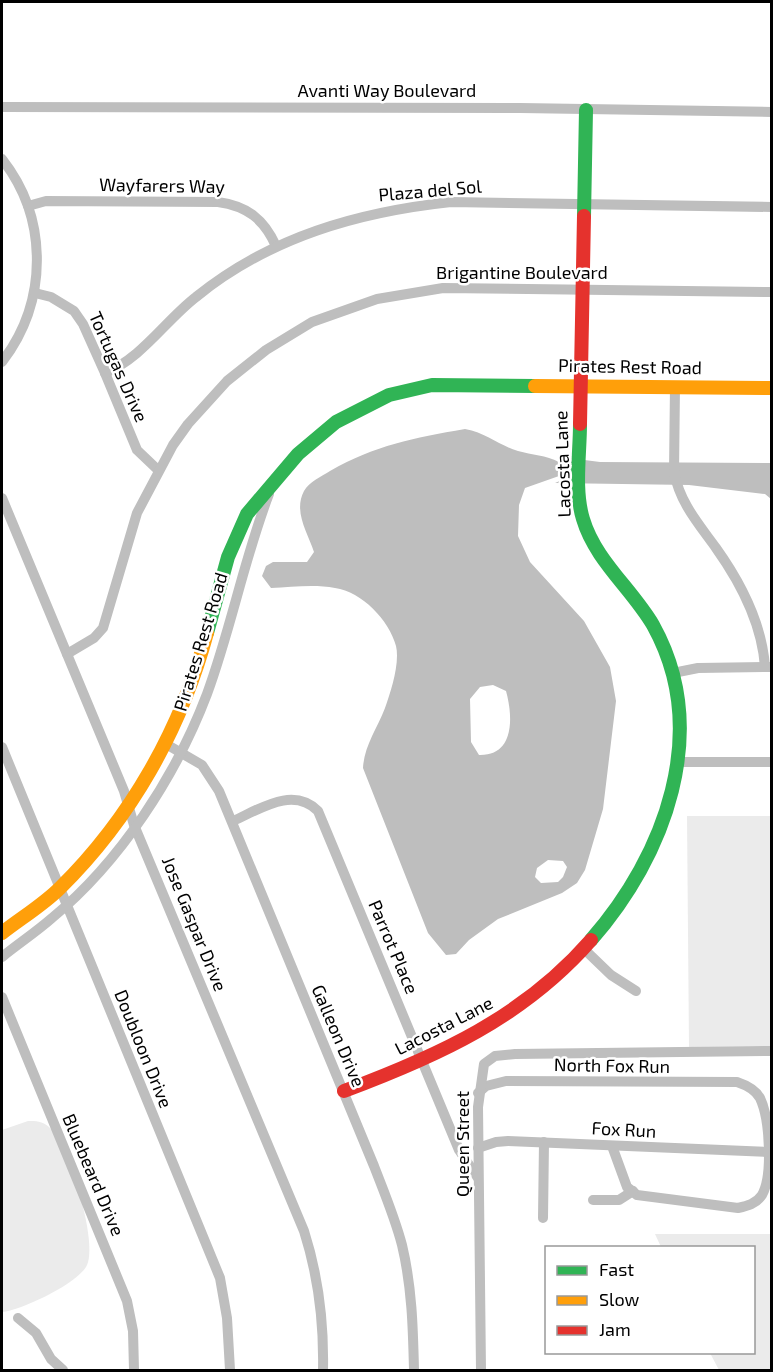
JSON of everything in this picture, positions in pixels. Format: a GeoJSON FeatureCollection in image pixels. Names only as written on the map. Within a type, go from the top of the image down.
{"type":"FeatureCollection","features":[{"type":"Feature","properties":{"kind":"street","name":"Avanti Way Boulevard"},"geometry":{"type":"LineString","coordinates":[[2,107],[520,108],[771,112]]}},
{"type":"Feature","properties":{"kind":"street","name":"Lacosta Lane"},"geometry":{"type":"LineString","coordinates":[[344,1091],[422,1060],[490,1026],[547,985],[584,949],[604,926],[635,881],[662,824],[680,762],[679,706],[673,673],[650,621],[637,601],[599,556],[583,524],[578,492],[586,110]]}},
{"type":"Feature","properties":{"kind":"street"},"geometry":{"type":"LineString","coordinates":[[2,159],[22,190],[28,206],[38,257],[35,293],[20,334],[2,362]]}},
{"type":"Feature","properties":{"kind":"street","name":"Wayfarers Way"},"geometry":{"type":"LineString","coordinates":[[28,206],[46,201],[236,204],[261,220],[276,246]]}},
{"type":"Feature","properties":{"kind":"street","name":"Plaza del Sol"},"geometry":{"type":"LineString","coordinates":[[105,373],[128,362],[159,329],[199,294],[229,273],[276,246],[341,221],[400,207],[451,202],[771,207]]}},
{"type":"Feature","properties":{"kind":"street","name":"Brigantine Boulevard"},"geometry":{"type":"LineString","coordinates":[[67,654],[94,638],[103,628],[125,547],[137,513],[158,470],[188,424],[227,381],[266,350],[312,322],[377,299],[424,290],[474,287],[771,292]]}},
{"type":"Feature","properties":{"kind":"street","name":"Tortugas Drive"},"geometry":{"type":"LineString","coordinates":[[35,293],[51,297],[74,311],[83,324],[137,450],[158,470]]}},
{"type":"Feature","properties":{"kind":"street","name":"Pirates Rest Road"},"geometry":{"type":"LineString","coordinates":[[2,933],[59,889],[99,844],[129,804],[166,744],[194,680],[229,553],[247,514],[310,442],[348,415],[389,394],[422,386],[462,383],[771,388]]}},
{"type":"Feature","properties":{"kind":"street"},"geometry":{"type":"LineString","coordinates":[[673,673],[698,668],[768,667],[764,647],[746,597],[725,561],[691,515],[676,486],[674,472],[675,386]]}},
{"type":"Feature","properties":{"kind":"street","name":"Pirates Rest Road"},"geometry":{"type":"LineString","coordinates":[[2,957],[65,906],[102,869],[164,784],[207,694],[246,558],[272,486]]}},
{"type":"Feature","properties":{"kind":"street","name":"Jose Gaspar Drive"},"geometry":{"type":"LineString","coordinates":[[2,498],[129,804],[134,825],[304,1231],[322,1308],[323,1371]]}},
{"type":"Feature","properties":{"kind":"street"},"geometry":{"type":"LineString","coordinates":[[229,553],[246,558]]}},
{"type":"Feature","properties":{"kind":"street","name":"Galleon Drive"},"geometry":{"type":"LineString","coordinates":[[166,744],[202,765],[212,778],[232,820],[344,1091],[402,1245],[413,1316],[414,1371]]}},
{"type":"Feature","properties":{"kind":"street","name":"Doubloon Drive"},"geometry":{"type":"LineString","coordinates":[[2,747],[65,906],[220,1278],[228,1318],[230,1371]]}},
{"type":"Feature","properties":{"kind":"street"},"geometry":{"type":"LineString","coordinates":[[680,762],[771,762]]}},
{"type":"Feature","properties":{"kind":"street","name":"Parrot Place"},"geometry":{"type":"LineString","coordinates":[[232,820],[286,799],[298,799],[310,803],[318,811],[459,1150],[478,1179]]}},
{"type":"Feature","properties":{"kind":"street"},"geometry":{"type":"LineString","coordinates":[[584,949],[611,975],[636,990]]}},
{"type":"Feature","properties":{"kind":"street","name":"Bluebeard Drive"},"geometry":{"type":"LineString","coordinates":[[2,997],[127,1301],[133,1331],[134,1371]]}},
{"type":"Feature","properties":{"kind":"street","name":"Queen Street"},"geometry":{"type":"LineString","coordinates":[[481,1371],[478,1093],[484,1064],[495,1056],[771,1051]]}},
{"type":"Feature","properties":{"kind":"street","name":"North Fox Run"},"geometry":{"type":"LineString","coordinates":[[478,1093],[486,1086],[506,1081],[737,1082],[748,1086],[759,1098],[764,1110],[769,1152]]}},
{"type":"Feature","properties":{"kind":"street","name":"Fox Run"},"geometry":{"type":"LineString","coordinates":[[478,1148],[496,1142],[544,1142],[769,1152]]}},
{"type":"Feature","properties":{"kind":"street"},"geometry":{"type":"LineString","coordinates":[[543,1218],[544,1142]]}},
{"type":"Feature","properties":{"kind":"street"},"geometry":{"type":"LineString","coordinates":[[612,1146],[627,1187],[633,1191],[655,1198],[738,1208],[749,1206],[761,1197],[767,1185],[769,1152]]}},
{"type":"Feature","properties":{"kind":"street"},"geometry":{"type":"LineString","coordinates":[[593,1200],[618,1200],[633,1191]]}},
{"type":"Feature","properties":{"kind":"street"},"geometry":{"type":"LineString","coordinates":[[18,1318],[36,1333],[51,1359],[63,1371]]}},
{"type":"Feature","properties":{"kind":"shaded area"},"geometry":{"type":"Polygon","coordinates":[[[465,429],[511,448],[559,462],[561,472],[559,476],[525,488],[519,505],[518,536],[530,562],[584,621],[610,667],[616,701],[603,809],[585,870],[577,883],[562,893],[498,919],[469,940],[456,954],[446,955],[428,933],[363,768],[366,752],[385,708],[394,677],[397,653],[392,636],[381,617],[355,595],[327,587],[271,588],[262,576],[266,566],[273,562],[307,562],[314,552],[300,507],[304,491],[312,482],[347,462],[379,449],[412,439],[465,429]],[[493,685],[480,687],[470,699],[471,742],[479,755],[491,754],[499,749],[509,733],[510,712],[506,691],[493,685]],[[548,860],[537,868],[535,877],[541,883],[558,882],[567,867],[563,861],[548,860]]]}},
{"type":"Feature","properties":{"kind":"shaded area"},"geometry":{"type":"Polygon","coordinates":[[[561,457],[600,462],[771,463],[771,499],[765,494],[689,485],[555,483],[562,480],[566,472],[561,457]]]}},
{"type":"Feature","properties":{"kind":"shaded area"},"geometry":{"type":"Polygon","coordinates":[[[687,816],[771,816],[771,1046],[689,1047],[687,816]]]}},
{"type":"Feature","properties":{"kind":"shaded area"},"geometry":{"type":"Polygon","coordinates":[[[28,1121],[41,1122],[49,1127],[64,1152],[85,1215],[89,1253],[87,1265],[73,1280],[36,1301],[2,1312],[2,1130],[28,1121]]]}},
{"type":"Feature","properties":{"kind":"shaded area"},"geometry":{"type":"Polygon","coordinates":[[[655,1234],[771,1234],[771,1370],[719,1370],[711,1354],[755,1354],[755,1246],[661,1246],[655,1234]]]}},
{"type":"Feature","properties":{"kind":"traffic: fast"},"geometry":{"type":"LineString","coordinates":[[584,216],[586,110]]}},
{"type":"Feature","properties":{"kind":"traffic: fast"},"geometry":{"type":"LineString","coordinates":[[207,633],[228,557],[247,514],[298,454],[336,422],[389,395],[432,385],[535,386]]}},
{"type":"Feature","properties":{"kind":"traffic: fast"},"geometry":{"type":"LineString","coordinates":[[580,424],[578,484],[583,519],[596,548],[653,625],[670,666],[679,707],[679,749],[672,791],[659,831],[640,870],[617,907],[591,940]]}},
{"type":"Feature","properties":{"kind":"traffic: slow"},"geometry":{"type":"LineString","coordinates":[[535,386],[772,388]]}},
{"type":"Feature","properties":{"kind":"traffic: slow"},"geometry":{"type":"LineString","coordinates":[[2,933],[60,888],[86,861],[131,802],[168,737],[183,704],[207,633]]}},
{"type":"Feature","properties":{"kind":"traffic: jam"},"geometry":{"type":"LineString","coordinates":[[580,424],[584,216]]}},
{"type":"Feature","properties":{"kind":"traffic: jam"},"geometry":{"type":"LineString","coordinates":[[344,1091],[413,1063],[478,1031],[537,991],[591,940]]}}]}
